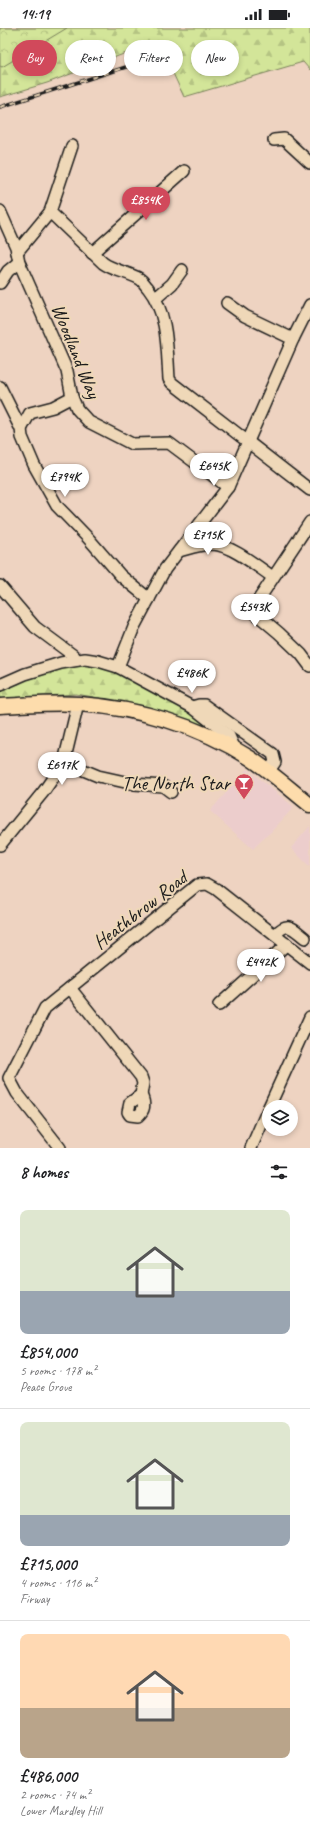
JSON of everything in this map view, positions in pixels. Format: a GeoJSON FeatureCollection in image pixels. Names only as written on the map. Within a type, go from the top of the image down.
{"type":"FeatureCollection","features":[{"type":"Feature","properties":{"kind":"main road"},"geometry":{"type":"LineString","coordinates":[[0,706],[78,704],[141,712],[182,725],[214,732],[310,805]]}},
{"type":"Feature","properties":{"kind":"street"},"geometry":{"type":"LineString","coordinates":[[274,140],[284,139],[310,163]]}},
{"type":"Feature","properties":{"kind":"street"},"geometry":{"type":"LineString","coordinates":[[0,283],[50,212],[72,146]]}},
{"type":"Feature","properties":{"kind":"street"},"geometry":{"type":"LineString","coordinates":[[92,253],[184,171]]}},
{"type":"Feature","properties":{"kind":"street","name":"Woodland Way"},"geometry":{"type":"LineString","coordinates":[[0,211],[67,371],[72,397],[77,409],[89,422],[132,444],[169,443],[228,487]]}},
{"type":"Feature","properties":{"kind":"street"},"geometry":{"type":"LineString","coordinates":[[50,212],[92,253],[110,268],[141,279],[156,298],[166,334],[169,379],[178,388],[310,490]]}},
{"type":"Feature","properties":{"kind":"street"},"geometry":{"type":"LineString","coordinates":[[156,298],[172,284],[182,270]]}},
{"type":"Feature","properties":{"kind":"street"},"geometry":{"type":"LineString","coordinates":[[227,303],[245,316],[293,339]]}},
{"type":"Feature","properties":{"kind":"street"},"geometry":{"type":"LineString","coordinates":[[118,667],[134,627],[165,569],[228,487],[293,339],[310,304]]}},
{"type":"Feature","properties":{"kind":"street"},"geometry":{"type":"LineString","coordinates":[[0,387],[21,429],[22,437],[34,465],[57,506],[88,538],[121,576],[149,599]]}},
{"type":"Feature","properties":{"kind":"street"},"geometry":{"type":"LineString","coordinates":[[11,408],[30,413],[53,407],[72,397]]}},
{"type":"Feature","properties":{"kind":"street"},"geometry":{"type":"LineString","coordinates":[[21,429],[30,413]]}},
{"type":"Feature","properties":{"kind":"street"},"geometry":{"type":"LineString","coordinates":[[310,522],[259,599],[254,612],[301,654],[310,666]]}},
{"type":"Feature","properties":{"kind":"street"},"geometry":{"type":"LineString","coordinates":[[179,551],[198,545],[214,544],[238,554],[273,577]]}},
{"type":"Feature","properties":{"kind":"street"},"geometry":{"type":"LineString","coordinates":[[0,586],[35,627],[74,656],[77,660]]}},
{"type":"Feature","properties":{"kind":"street"},"geometry":{"type":"LineString","coordinates":[[0,685],[43,668],[77,660],[98,661],[118,667],[192,707],[214,732]]}},
{"type":"Feature","properties":{"kind":"street"},"geometry":{"type":"LineString","coordinates":[[0,845],[44,791],[64,762],[78,704]]}},
{"type":"Feature","properties":{"kind":"street"},"geometry":{"type":"LineString","coordinates":[[192,707],[199,704],[204,705],[273,754],[275,762],[268,772]]}},
{"type":"Feature","properties":{"kind":"street"},"geometry":{"type":"LineString","coordinates":[[64,762],[98,776],[134,784],[163,786],[171,792]]}},
{"type":"Feature","properties":{"kind":"street","name":"Heathbrow Road"},"geometry":{"type":"LineString","coordinates":[[70,988],[200,884],[207,884],[216,889],[310,963]]}},
{"type":"Feature","properties":{"kind":"street"},"geometry":{"type":"LineString","coordinates":[[275,935],[282,927],[287,926],[294,929],[305,938]]}},
{"type":"Feature","properties":{"kind":"street"},"geometry":{"type":"LineString","coordinates":[[219,1005],[287,944]]}},
{"type":"Feature","properties":{"kind":"street"},"geometry":{"type":"LineString","coordinates":[[60,1148],[17,1093],[4,1079],[45,1008],[70,988],[141,1077],[143,1083],[141,1095]]}},
{"type":"Feature","properties":{"kind":"street"},"geometry":{"type":"LineString","coordinates":[[272,1100],[310,1017]]}},
{"type":"Feature","properties":{"kind":"street"},"geometry":{"type":"LineString","coordinates":[[251,1148],[262,1123]]}},
{"type":"Feature","properties":{"kind":"shaded area"},"geometry":{"type":"Polygon","coordinates":[[[247,769],[294,807],[253,849],[210,811],[247,769]]]}},
{"type":"Feature","properties":{"kind":"shaded area"},"geometry":{"type":"Polygon","coordinates":[[[310,826],[310,867],[291,848],[310,826]]]}},
{"type":"Feature","properties":{"kind":"green space"},"geometry":{"type":"Polygon","coordinates":[[[0,28],[310,28],[310,70],[303,62],[184,97],[174,76],[183,76],[183,40],[124,40],[124,54],[116,57],[116,40],[65,40],[66,76],[0,97],[0,28]]]}},
{"type":"Feature","properties":{"kind":"green space"},"geometry":{"type":"Polygon","coordinates":[[[0,28],[67,28],[47,40],[12,40],[12,61],[2,67],[0,66],[0,28]]]}},
{"type":"Feature","properties":{"kind":"green space"},"geometry":{"type":"Polygon","coordinates":[[[84,663],[118,670],[209,723],[207,730],[140,705],[76,694],[0,699],[0,688],[23,678],[84,663]]]}},
{"type":"Feature","properties":{"kind":"railway"},"geometry":{"type":"LineString","coordinates":[[0,107],[124,68]]}},
{"type":"Feature","properties":{"kind":"place","name":"The North Star"},"geometry":{"type":"Point","coordinates":[244,800]}}]}
